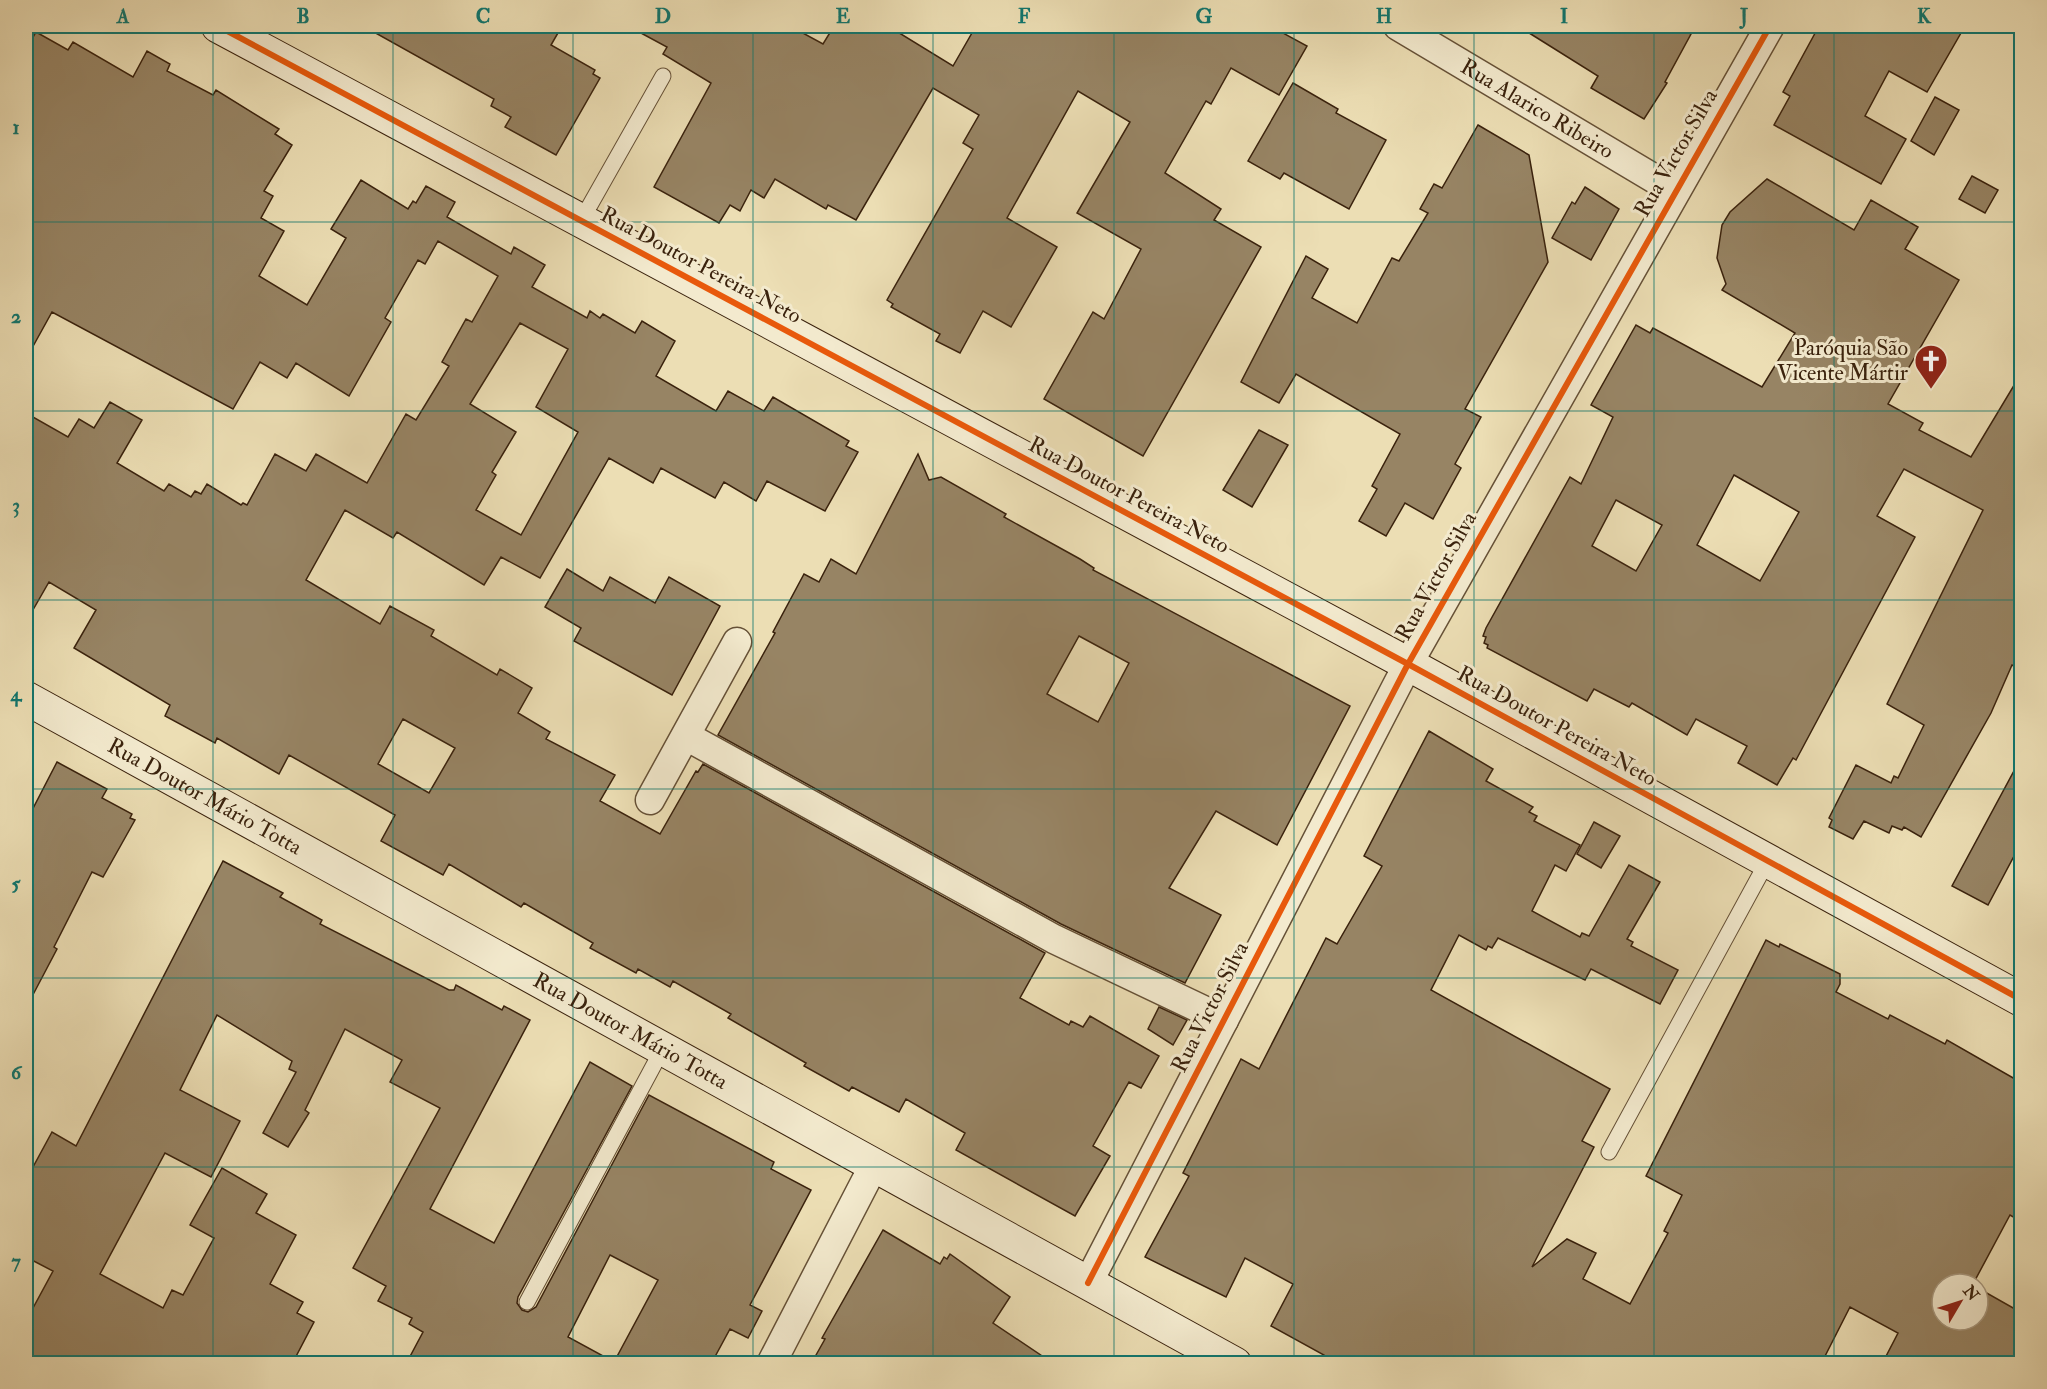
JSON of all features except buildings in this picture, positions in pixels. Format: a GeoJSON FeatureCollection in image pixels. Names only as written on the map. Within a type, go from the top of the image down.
{"type":"FeatureCollection","features":[{"type":"Feature","properties":{"kind":"street","name":"Rua Doutor Pereira Neto"},"geometry":{"type":"LineString","coordinates":[[218,26],[256,34],[581,221],[1407,664],[2022,1000]]}},
{"type":"Feature","properties":{"kind":"street","name":"Rua Alarico Ribeiro"},"geometry":{"type":"LineString","coordinates":[[1398,26],[1675,191]]}},
{"type":"Feature","properties":{"kind":"street","name":"Rua Victor Silva"},"geometry":{"type":"LineString","coordinates":[[1089,1283],[1407,664],[1770,26]]}},
{"type":"Feature","properties":{"kind":"street"},"geometry":{"type":"LineString","coordinates":[[650,800],[736,642]]}},
{"type":"Feature","properties":{"kind":"street","name":"Rua Doutor Mário Totta"},"geometry":{"type":"LineString","coordinates":[[26,698],[1235,1364]]}},
{"type":"Feature","properties":{"kind":"street"},"geometry":{"type":"LineString","coordinates":[[686,735],[1054,939],[1224,1020]]}},
{"type":"Feature","properties":{"kind":"street"},"geometry":{"type":"LineString","coordinates":[[771,1364],[874,1165]]}},
{"type":"Feature","properties":{"kind":"lane"},"geometry":{"type":"LineString","coordinates":[[581,221],[663,76]]}},
{"type":"Feature","properties":{"kind":"lane"},"geometry":{"type":"LineString","coordinates":[[1609,1152],[1767,862]]}},
{"type":"Feature","properties":{"kind":"lane"},"geometry":{"type":"LineString","coordinates":[[526,1302],[663,1048]]}},
{"type":"Feature","properties":{"kind":"cycle path"},"geometry":{"type":"LineString","coordinates":[[218,26],[1408,664],[2022,1000]]}},
{"type":"Feature","properties":{"kind":"cycle path"},"geometry":{"type":"LineString","coordinates":[[1088,1283],[1408,664],[1770,26]]}},
{"type":"Feature","properties":{"kind":"place","name":"Paróquia São Vicente Mártir"},"geometry":{"type":"Point","coordinates":[1931,390]}}]}
